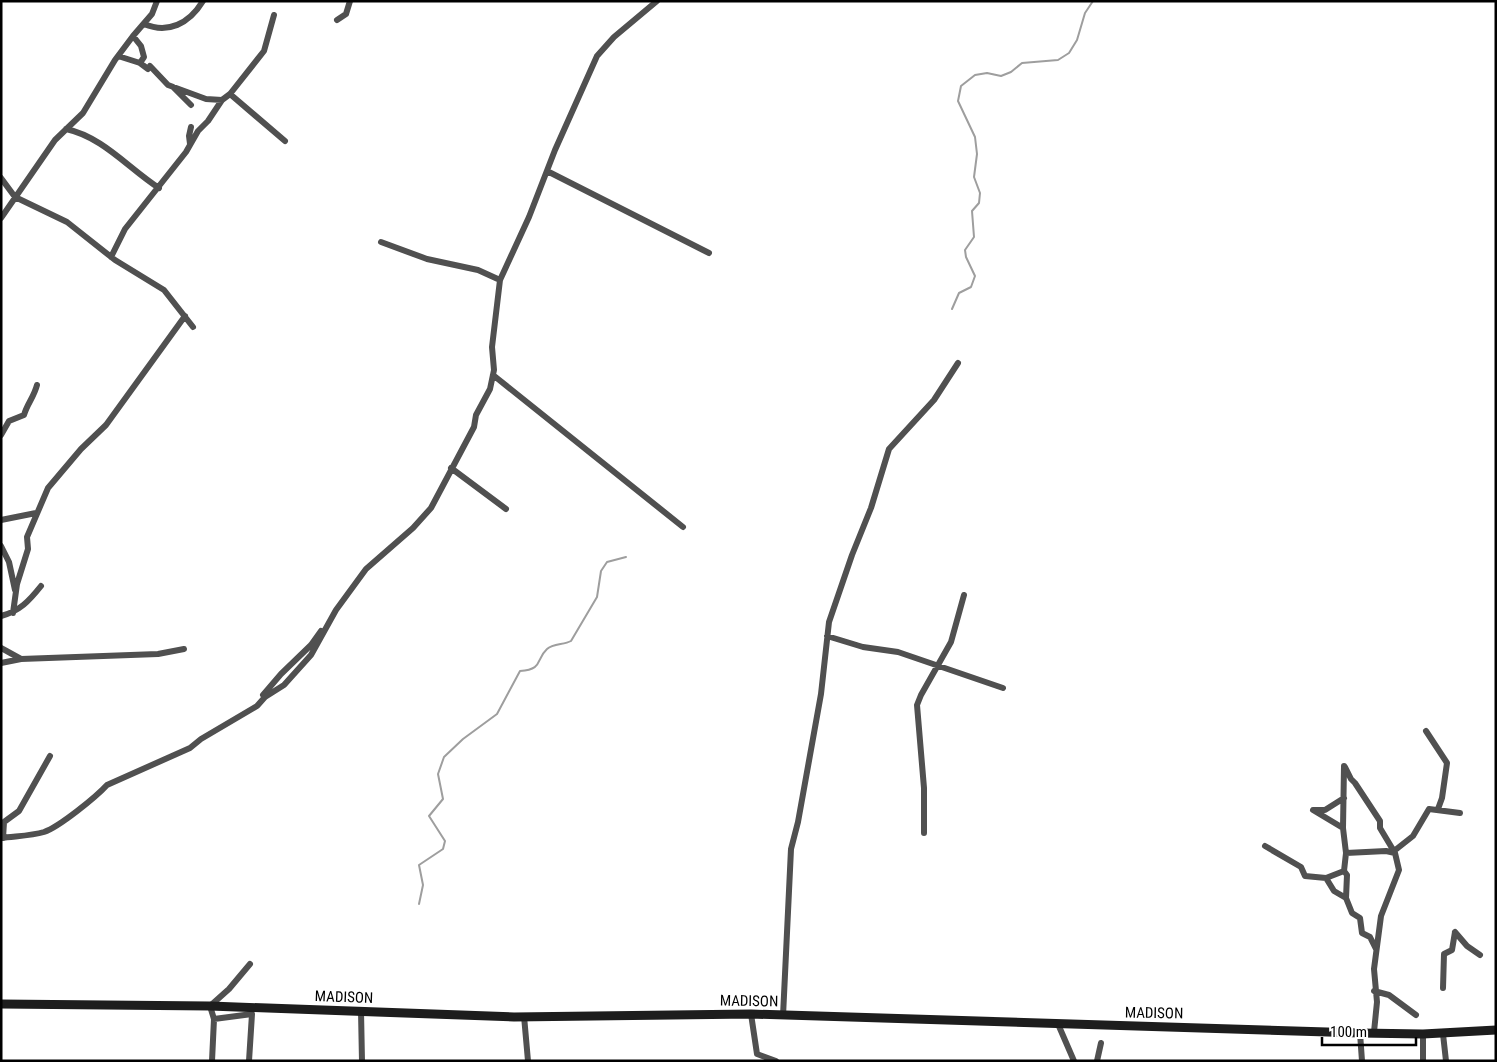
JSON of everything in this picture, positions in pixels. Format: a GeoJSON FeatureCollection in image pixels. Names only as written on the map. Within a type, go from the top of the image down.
{"type":"FeatureCollection","features":[{"type":"Feature","properties":{"kind":"street"},"geometry":{"type":"LineString","coordinates":[[1,218],[55,140],[83,113],[118,56],[152,14],[157,1]]}},
{"type":"Feature","properties":{"kind":"street"},"geometry":{"type":"LineString","coordinates":[[144,24],[158,30],[176,26],[194,13],[203,1]]}},
{"type":"Feature","properties":{"kind":"street"},"geometry":{"type":"LineString","coordinates":[[337,20],[346,14],[350,1]]}},
{"type":"Feature","properties":{"kind":"street"},"geometry":{"type":"LineString","coordinates":[[50,756],[19,812],[4,822],[2,838],[44,832],[52,828],[97,796],[106,785],[190,748],[201,739],[253,710],[265,697],[284,685],[311,655],[328,625],[366,569],[413,528],[431,508],[474,427],[476,415],[490,389],[494,375],[492,347],[500,280],[529,217],[596,56],[614,37],[657,1]]}},
{"type":"Feature","properties":{"kind":"street"},"geometry":{"type":"LineString","coordinates":[[111,257],[121,234],[159,188],[222,100],[230,94],[264,51],[274,15]]}},
{"type":"Feature","properties":{"kind":"street"},"geometry":{"type":"LineString","coordinates":[[133,36],[144,52],[144,57],[140,63]]}},
{"type":"Feature","properties":{"kind":"street"},"geometry":{"type":"LineString","coordinates":[[118,56],[140,63],[148,69],[150,66],[191,105]]}},
{"type":"Feature","properties":{"kind":"street"},"geometry":{"type":"LineString","coordinates":[[172,86],[206,99],[222,100]]}},
{"type":"Feature","properties":{"kind":"street"},"geometry":{"type":"LineString","coordinates":[[230,94],[285,141]]}},
{"type":"Feature","properties":{"kind":"street"},"geometry":{"type":"LineString","coordinates":[[190,144],[191,127]]}},
{"type":"Feature","properties":{"kind":"street"},"geometry":{"type":"LineString","coordinates":[[66,129],[77,131],[104,146],[159,188]]}},
{"type":"Feature","properties":{"kind":"street"},"geometry":{"type":"LineString","coordinates":[[547,171],[709,253]]}},
{"type":"Feature","properties":{"kind":"street"},"geometry":{"type":"LineString","coordinates":[[1,178],[15,197],[67,222],[111,257],[164,290],[193,327]]}},
{"type":"Feature","properties":{"kind":"street"},"geometry":{"type":"LineString","coordinates":[[381,242],[427,259],[478,270],[500,280]]}},
{"type":"Feature","properties":{"kind":"street"},"geometry":{"type":"LineString","coordinates":[[13,613],[28,549],[27,537],[48,488],[80,449],[106,425],[184,316]]}},
{"type":"Feature","properties":{"kind":"street"},"geometry":{"type":"LineString","coordinates":[[783,1016],[791,848],[798,822],[821,694],[829,622],[889,449],[934,400],[958,363]]}},
{"type":"Feature","properties":{"kind":"street"},"geometry":{"type":"LineString","coordinates":[[494,375],[683,527]]}},
{"type":"Feature","properties":{"kind":"street"},"geometry":{"type":"LineString","coordinates":[[1,435],[9,421],[24,415],[37,385]]}},
{"type":"Feature","properties":{"kind":"street"},"geometry":{"type":"LineString","coordinates":[[451,468],[506,509]]}},
{"type":"Feature","properties":{"kind":"street"},"geometry":{"type":"LineString","coordinates":[[1,520],[36,513]]}},
{"type":"Feature","properties":{"kind":"street"},"geometry":{"type":"LineString","coordinates":[[1,546],[9,562],[16,595]]}},
{"type":"Feature","properties":{"kind":"street"},"geometry":{"type":"LineString","coordinates":[[1,616],[13,613],[26,604],[41,586]]}},
{"type":"Feature","properties":{"kind":"street"},"geometry":{"type":"LineString","coordinates":[[924,833],[924,788],[918,705],[921,695],[951,642],[964,594]]}},
{"type":"Feature","properties":{"kind":"street"},"geometry":{"type":"LineString","coordinates":[[827,636],[862,647],[898,652],[938,664],[1002,688]]}},
{"type":"Feature","properties":{"kind":"street"},"geometry":{"type":"LineString","coordinates":[[1,648],[20,659]]}},
{"type":"Feature","properties":{"kind":"street"},"geometry":{"type":"LineString","coordinates":[[1,663],[20,659],[158,654],[184,649]]}},
{"type":"Feature","properties":{"kind":"street"},"geometry":{"type":"LineString","coordinates":[[1426,731],[1447,763],[1442,798],[1438,809]]}},
{"type":"Feature","properties":{"kind":"street"},"geometry":{"type":"LineString","coordinates":[[1374,1032],[1376,950],[1380,916],[1399,870],[1395,852],[1380,828],[1380,821],[1344,766],[1343,828],[1346,853],[1344,872],[1347,875],[1346,898],[1352,913],[1360,918],[1362,933],[1370,937],[1376,950]]}},
{"type":"Feature","properties":{"kind":"street"},"geometry":{"type":"LineString","coordinates":[[1343,828],[1313,810],[1325,810],[1344,798]]}},
{"type":"Feature","properties":{"kind":"street"},"geometry":{"type":"LineString","coordinates":[[1346,853],[1395,852],[1413,836],[1429,809],[1460,813]]}},
{"type":"Feature","properties":{"kind":"street"},"geometry":{"type":"LineString","coordinates":[[1265,846],[1301,867],[1305,876],[1326,878],[1344,872]]}},
{"type":"Feature","properties":{"kind":"street"},"geometry":{"type":"LineString","coordinates":[[1326,878],[1334,891],[1346,898]]}},
{"type":"Feature","properties":{"kind":"street"},"geometry":{"type":"LineString","coordinates":[[1443,988],[1442,961],[1444,954],[1452,950],[1455,932],[1480,956]]}},
{"type":"Feature","properties":{"kind":"street"},"geometry":{"type":"LineString","coordinates":[[212,1061],[214,1019],[210,1006],[229,989],[250,964]]}},
{"type":"Feature","properties":{"kind":"street"},"geometry":{"type":"LineString","coordinates":[[1374,991],[1390,995],[1416,1015]]}},
{"type":"Feature","properties":{"kind":"street","name":"MADISON"},"geometry":{"type":"LineString","coordinates":[[1,1004],[210,1006],[524,1016],[750,1014],[943,1018],[1058,1024],[1360,1033],[1443,1034],[1496,1030]]}},
{"type":"Feature","properties":{"kind":"street"},"geometry":{"type":"LineString","coordinates":[[361,1011],[362,1061]]}},
{"type":"Feature","properties":{"kind":"street"},"geometry":{"type":"LineString","coordinates":[[214,1019],[252,1014],[249,1061]]}},
{"type":"Feature","properties":{"kind":"street"},"geometry":{"type":"LineString","coordinates":[[750,1014],[757,1054],[776,1061]]}},
{"type":"Feature","properties":{"kind":"street"},"geometry":{"type":"LineString","coordinates":[[524,1016],[528,1061]]}},
{"type":"Feature","properties":{"kind":"street"},"geometry":{"type":"LineString","coordinates":[[1058,1024],[1074,1061]]}},
{"type":"Feature","properties":{"kind":"street"},"geometry":{"type":"LineString","coordinates":[[1360,1033],[1362,1061]]}},
{"type":"Feature","properties":{"kind":"street"},"geometry":{"type":"LineString","coordinates":[[1423,1034],[1423,1061]]}},
{"type":"Feature","properties":{"kind":"street"},"geometry":{"type":"LineString","coordinates":[[1443,1034],[1446,1061]]}},
{"type":"Feature","properties":{"kind":"street"},"geometry":{"type":"LineString","coordinates":[[1097,1061],[1101,1043]]}},
{"type":"Feature","properties":{"kind":"waterway"},"geometry":{"type":"LineString","coordinates":[[952,309],[959,293],[971,287],[975,276],[966,257],[965,250],[974,237],[972,211],[979,203],[980,193],[974,177],[977,154],[975,137],[958,101],[961,86],[975,75],[987,73],[1001,76],[1011,72],[1022,63],[1058,60],[1069,53],[1077,40],[1085,13],[1093,1]]}},
{"type":"Feature","properties":{"kind":"waterway"},"geometry":{"type":"LineString","coordinates":[[419,904],[423,885],[419,865],[443,849],[445,841],[429,816],[443,799],[438,774],[444,757],[463,739],[497,714],[520,671],[536,666],[543,653],[549,647],[571,641],[597,597],[601,571],[607,562],[626,557]]}}]}
